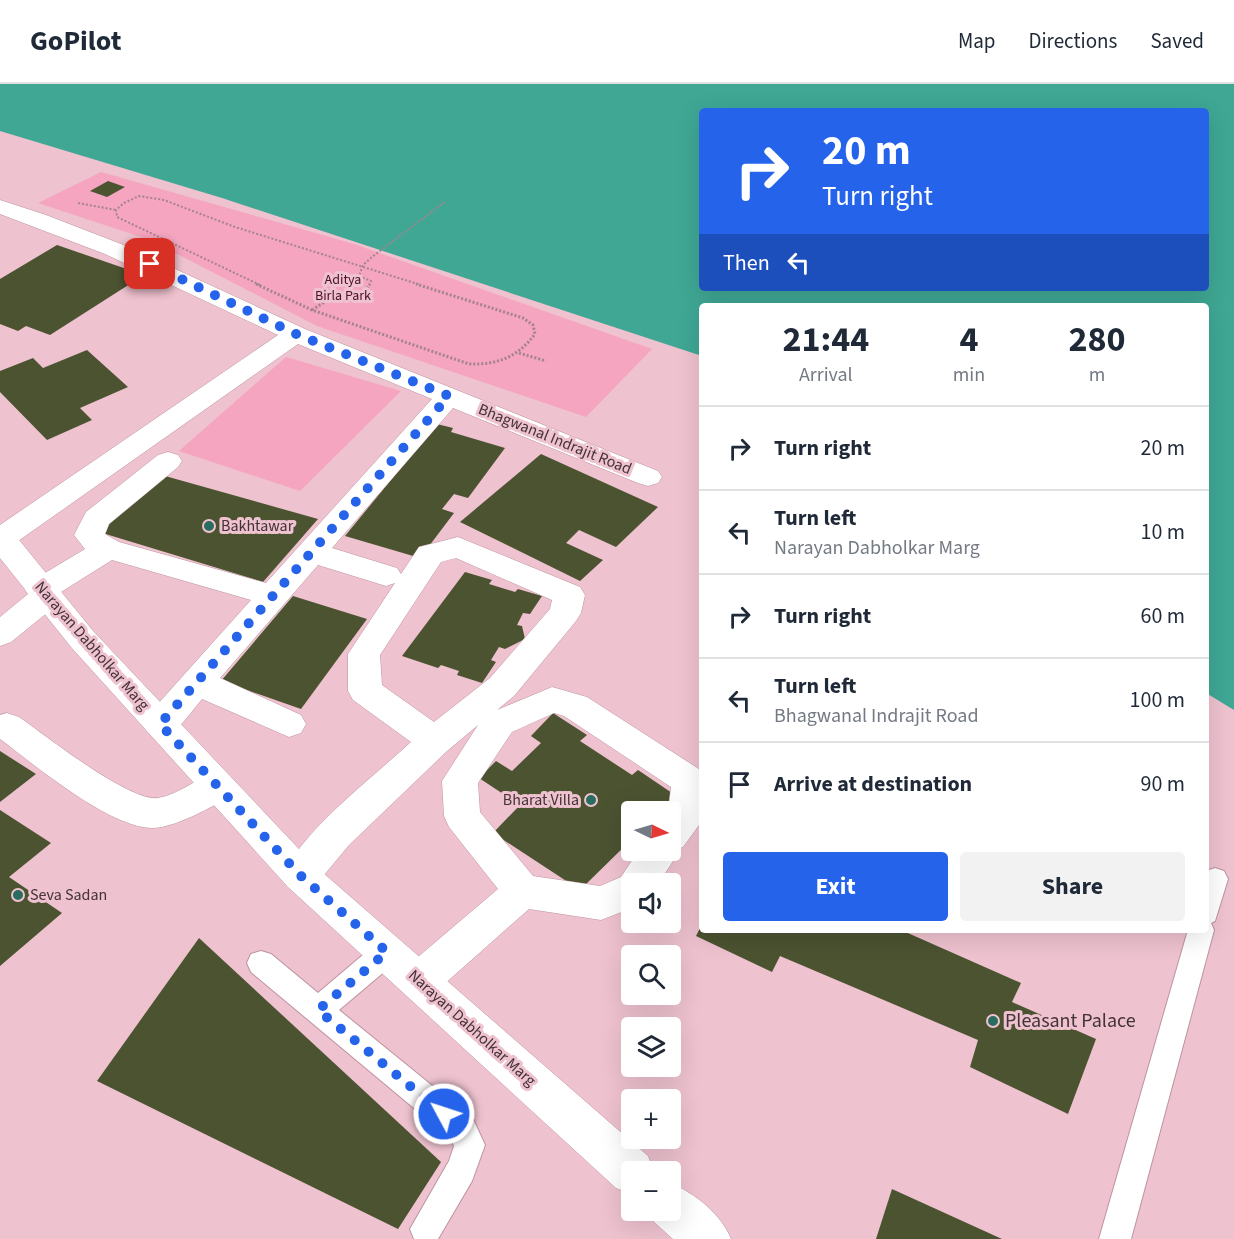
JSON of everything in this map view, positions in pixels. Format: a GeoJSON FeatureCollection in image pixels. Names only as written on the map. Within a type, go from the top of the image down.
{"type":"FeatureCollection","features":[{"type":"Feature","properties":{"kind":"street","name":"Bhagwanal Indrajit Road"},"geometry":{"type":"LineString","coordinates":[[0,207],[52,223],[150,264],[296,334],[648,477]]}},
{"type":"Feature","properties":{"kind":"street"},"geometry":{"type":"LineString","coordinates":[[0,538],[296,334]]}},
{"type":"Feature","properties":{"kind":"street"},"geometry":{"type":"LineString","coordinates":[[160,724],[449,396]]}},
{"type":"Feature","properties":{"kind":"street"},"geometry":{"type":"LineString","coordinates":[[168,461],[96,519],[89,535],[94,541],[108,549],[273,596]]}},
{"type":"Feature","properties":{"kind":"street","name":"Narayan Dabholkar Marg"},"geometry":{"type":"LineString","coordinates":[[0,538],[82,639],[301,876],[621,1162]]}},
{"type":"Feature","properties":{"kind":"street"},"geometry":{"type":"LineString","coordinates":[[301,876],[336,834],[435,741],[502,687],[565,613],[569,595],[458,547],[430,554],[364,654],[365,691],[435,741]]}},
{"type":"Feature","properties":{"kind":"street"},"geometry":{"type":"LineString","coordinates":[[0,634],[44,593],[108,549]]}},
{"type":"Feature","properties":{"kind":"street"},"geometry":{"type":"LineString","coordinates":[[311,552],[386,574]]}},
{"type":"Feature","properties":{"kind":"street"},"geometry":{"type":"LineString","coordinates":[[197,682],[289,724]]}},
{"type":"Feature","properties":{"kind":"street"},"geometry":{"type":"LineString","coordinates":[[621,895],[601,903],[522,891],[462,816],[460,781],[500,723],[552,700],[576,706],[688,781],[687,814],[681,822]]}},
{"type":"Feature","properties":{"kind":"street"},"geometry":{"type":"LineString","coordinates":[[7,726],[116,801],[140,811],[148,813],[164,811],[217,786]]}},
{"type":"Feature","properties":{"kind":"street"},"geometry":{"type":"LineString","coordinates":[[420,981],[522,891]]}},
{"type":"Feature","properties":{"kind":"street"},"geometry":{"type":"LineString","coordinates":[[681,1216],[708,1239]]}},
{"type":"Feature","properties":{"kind":"lane"},"geometry":{"type":"LineString","coordinates":[[1209,902],[1215,879]]}},
{"type":"Feature","properties":{"kind":"lane"},"geometry":{"type":"LineString","coordinates":[[1115,1239],[1200,933]]}},
{"type":"Feature","properties":{"kind":"lane"},"geometry":{"type":"LineString","coordinates":[[318,1010],[387,952]]}},
{"type":"Feature","properties":{"kind":"lane"},"geometry":{"type":"LineString","coordinates":[[261,963],[462,1129],[470,1145],[461,1170],[426,1229]]}},
{"type":"Feature","properties":{"kind":"path"},"geometry":{"type":"LineString","coordinates":[[70,202],[104,206],[116,210],[139,196],[153,197],[233,226],[523,318],[533,325],[535,334],[518,352],[504,361],[485,365],[469,364],[312,310],[189,249],[128,223],[117,217],[116,210]]}},
{"type":"Feature","properties":{"kind":"path"},"geometry":{"type":"LineString","coordinates":[[359,276],[363,266],[402,233],[446,201]]}},
{"type":"Feature","properties":{"kind":"path"},"geometry":{"type":"LineString","coordinates":[[359,276],[371,281],[366,290],[346,296],[337,294],[333,289],[343,277],[359,276]]}},
{"type":"Feature","properties":{"kind":"path"},"geometry":{"type":"LineString","coordinates":[[312,310],[337,294]]}},
{"type":"Feature","properties":{"kind":"path"},"geometry":{"type":"LineString","coordinates":[[518,352],[546,361]]}},
{"type":"Feature","properties":{"kind":"green space","name":"Aditya Birla Park"},"geometry":{"type":"Polygon","coordinates":[[[101,172],[354,244],[652,349],[586,417],[317,326],[150,240],[38,203],[101,172]]]}},
{"type":"Feature","properties":{"kind":"green space"},"geometry":{"type":"Polygon","coordinates":[[[286,357],[401,391],[300,491],[179,451],[286,357]]]}},
{"type":"Feature","properties":{"kind":"shaded area"},"geometry":{"type":"Polygon","coordinates":[[[0,84],[1234,84],[1234,710],[1209,695],[1209,303],[699,303],[699,355],[222,198],[0,131],[0,84]]]}},
{"type":"Feature","properties":{"kind":"building"},"geometry":{"type":"Polygon","coordinates":[[[108,181],[125,187],[107,197],[90,191],[108,181]]]}},
{"type":"Feature","properties":{"kind":"building"},"geometry":{"type":"Polygon","coordinates":[[[57,245],[144,275],[50,335],[26,326],[18,331],[0,324],[0,279],[57,245]]]}},
{"type":"Feature","properties":{"kind":"building"},"geometry":{"type":"Polygon","coordinates":[[[87,350],[128,387],[80,408],[92,420],[47,440],[0,392],[0,371],[33,358],[43,368],[87,350]]]}},
{"type":"Feature","properties":{"kind":"building"},"geometry":{"type":"Polygon","coordinates":[[[437,424],[453,428],[451,432],[505,448],[468,498],[454,494],[442,509],[454,513],[420,558],[345,536],[437,424]]]}},
{"type":"Feature","properties":{"kind":"building"},"geometry":{"type":"Polygon","coordinates":[[[541,454],[658,507],[616,547],[579,530],[566,543],[603,560],[580,581],[460,522],[541,454]]]}},
{"type":"Feature","properties":{"kind":"building","name":"Bakhtawar"},"geometry":{"type":"Polygon","coordinates":[[[158,474],[318,519],[263,582],[99,532],[158,474]]]}},
{"type":"Feature","properties":{"kind":"building"},"geometry":{"type":"Polygon","coordinates":[[[465,572],[492,580],[489,584],[515,592],[518,589],[542,596],[530,614],[523,613],[517,625],[522,626],[525,639],[505,649],[499,647],[491,660],[496,662],[482,683],[457,675],[459,671],[441,665],[438,668],[402,656],[465,572]]]}},
{"type":"Feature","properties":{"kind":"building"},"geometry":{"type":"Polygon","coordinates":[[[293,596],[367,619],[301,709],[221,681],[293,596]]]}},
{"type":"Feature","properties":{"kind":"building","name":"Bharat Villa"},"geometry":{"type":"Polygon","coordinates":[[[553,713],[587,735],[580,741],[632,775],[638,770],[675,795],[669,801],[621,801],[621,850],[580,890],[493,833],[520,805],[479,778],[496,761],[512,771],[541,743],[531,736],[553,713]]]}},
{"type":"Feature","properties":{"kind":"building"},"geometry":{"type":"Polygon","coordinates":[[[0,751],[36,774],[0,802],[0,751]]]}},
{"type":"Feature","properties":{"kind":"building","name":"Seva Sadan"},"geometry":{"type":"Polygon","coordinates":[[[0,810],[51,843],[9,877],[62,913],[0,966],[0,810]]]}},
{"type":"Feature","properties":{"kind":"building","name":"Pleasant Palace"},"geometry":{"type":"Polygon","coordinates":[[[699,930],[699,933],[908,933],[1021,983],[1012,1002],[1096,1039],[1068,1114],[970,1067],[978,1040],[780,956],[772,972],[696,936],[699,930]]]}},
{"type":"Feature","properties":{"kind":"building"},"geometry":{"type":"Polygon","coordinates":[[[199,938],[441,1162],[398,1229],[97,1081],[199,938]]]}},
{"type":"Feature","properties":{"kind":"building"},"geometry":{"type":"Polygon","coordinates":[[[892,1189],[1002,1239],[876,1239],[892,1189]]]}},
{"type":"Feature","properties":{"kind":"place","name":"Bakhtawar"},"geometry":{"type":"Point","coordinates":[209,526]}},
{"type":"Feature","properties":{"kind":"place","name":"Bharat Villa"},"geometry":{"type":"Point","coordinates":[591,800]}},
{"type":"Feature","properties":{"kind":"place","name":"Seva Sadan"},"geometry":{"type":"Point","coordinates":[18,895]}},
{"type":"Feature","properties":{"kind":"place","name":"Pleasant Palace"},"geometry":{"type":"Point","coordinates":[993,1021]}},
{"type":"Feature","properties":{"kind":"route"},"geometry":{"type":"LineString","coordinates":[[150,264],[296,334],[449,396],[160,724],[301,876],[387,952],[318,1010],[444,1114]]}}]}
